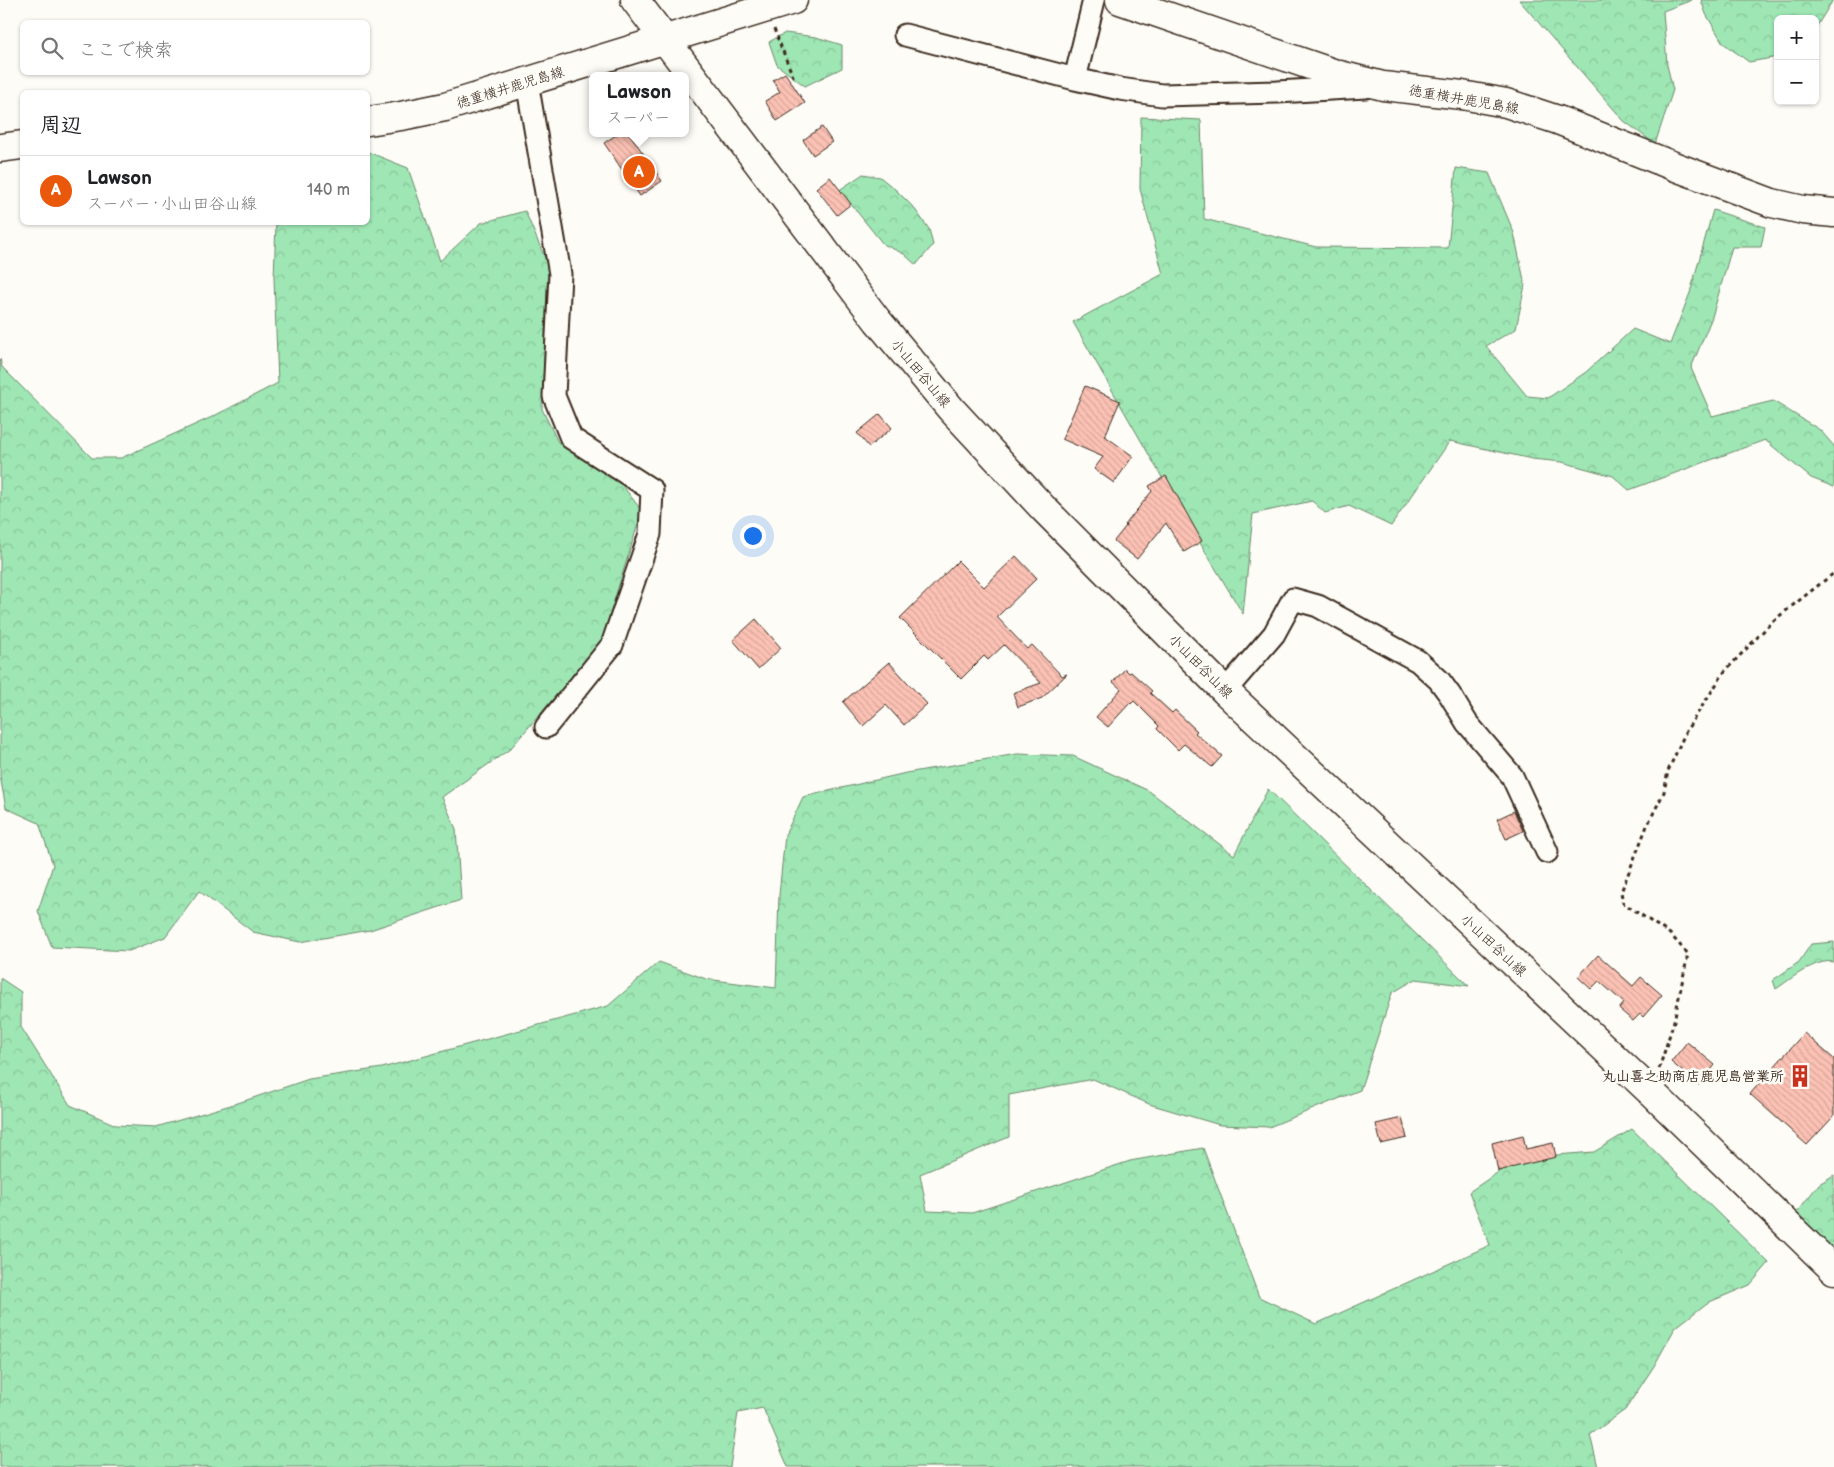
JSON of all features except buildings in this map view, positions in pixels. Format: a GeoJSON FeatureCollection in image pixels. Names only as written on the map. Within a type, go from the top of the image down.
{"type":"FeatureCollection","features":[{"type":"Feature","properties":{"kind":"main road","name":"小山田谷山線"},"geometry":{"type":"LineString","coordinates":[[635,0],[688,72]]}},
{"type":"Feature","properties":{"kind":"main road","name":"徳重横井鹿児島線"},"geometry":{"type":"LineString","coordinates":[[370,121],[445,107],[793,0]]}},
{"type":"Feature","properties":{"kind":"main road","name":"徳重横井鹿児島線"},"geometry":{"type":"LineString","coordinates":[[1120,0],[1336,74],[1383,86],[1462,95],[1506,103],[1558,120],[1772,203],[1802,210],[1834,214]]}},
{"type":"Feature","properties":{"kind":"main road","name":"小山田谷山線"},"geometry":{"type":"LineString","coordinates":[[689,73],[877,320],[951,409],[1043,508],[1225,691],[1652,1094],[1834,1270]]}},
{"type":"Feature","properties":{"kind":"main road"},"geometry":{"type":"LineString","coordinates":[[0,148],[20,144]]}},
{"type":"Feature","properties":{"kind":"street"},"geometry":{"type":"LineString","coordinates":[[1075,79],[1094,0]]}},
{"type":"Feature","properties":{"kind":"street"},"geometry":{"type":"LineString","coordinates":[[905,35],[1075,79],[1120,89],[1162,95],[1277,92],[1383,86]]}},
{"type":"Feature","properties":{"kind":"street"},"geometry":{"type":"LineString","coordinates":[[527,82],[560,274],[554,396],[571,438],[652,490],[650,534],[612,645],[546,727]]}},
{"type":"Feature","properties":{"kind":"street"},"geometry":{"type":"LineString","coordinates":[[1225,691],[1274,634],[1293,599],[1318,606],[1418,661],[1439,680],[1467,723],[1512,776],[1546,852]]}},
{"type":"Feature","properties":{"kind":"path"},"geometry":{"type":"LineString","coordinates":[[765,8],[794,79]]}},
{"type":"Feature","properties":{"kind":"path"},"geometry":{"type":"LineString","coordinates":[[1652,1094],[1674,1021],[1688,954],[1670,934],[1623,903],[1621,892],[1647,826],[1664,792],[1668,771],[1686,731],[1725,672],[1772,621],[1834,573]]}},
{"type":"Feature","properties":{"kind":"green space"},"geometry":{"type":"Polygon","coordinates":[[[1519,0],[1692,0],[1663,11],[1667,65],[1673,90],[1655,144],[1624,121],[1519,0]]]}},
{"type":"Feature","properties":{"kind":"green space"},"geometry":{"type":"Polygon","coordinates":[[[1701,0],[1833,0],[1819,23],[1819,15],[1774,15],[1774,58],[1749,62],[1723,43],[1706,14],[1701,0]]]}},
{"type":"Feature","properties":{"kind":"green space"},"geometry":{"type":"Polygon","coordinates":[[[785,33],[816,37],[842,45],[842,68],[805,86],[777,65],[769,42],[785,33]]]}},
{"type":"Feature","properties":{"kind":"green space"},"geometry":{"type":"Polygon","coordinates":[[[1141,117],[1201,120],[1204,219],[1316,247],[1448,248],[1456,168],[1489,173],[1514,233],[1525,285],[1516,329],[1486,346],[1527,396],[1548,398],[1586,372],[1633,329],[1670,344],[1690,293],[1713,210],[1765,227],[1761,247],[1732,247],[1712,317],[1691,368],[1712,416],[1773,401],[1820,430],[1834,446],[1834,487],[1811,478],[1765,440],[1629,490],[1613,476],[1562,462],[1532,459],[1450,441],[1391,526],[1349,506],[1325,513],[1312,501],[1253,514],[1243,614],[1191,528],[1073,322],[1163,274],[1140,189],[1141,117]]]}},
{"type":"Feature","properties":{"kind":"green space"},"geometry":{"type":"Polygon","coordinates":[[[370,153],[408,168],[440,261],[481,223],[525,211],[548,265],[542,409],[558,442],[622,485],[642,511],[601,643],[510,749],[442,797],[456,829],[461,900],[370,930],[300,942],[253,932],[199,891],[165,937],[129,951],[52,947],[38,911],[53,865],[39,823],[6,808],[0,776],[0,359],[2,367],[92,458],[121,458],[212,417],[278,383],[274,278],[276,225],[370,225],[370,153]]]}},
{"type":"Feature","properties":{"kind":"green space"},"geometry":{"type":"Polygon","coordinates":[[[863,174],[880,177],[896,190],[914,208],[929,229],[933,245],[916,265],[904,254],[883,244],[846,198],[838,191],[863,174]]]}},
{"type":"Feature","properties":{"kind":"green space"},"geometry":{"type":"Polygon","coordinates":[[[1017,754],[1073,756],[1149,791],[1234,855],[1268,789],[1469,986],[1416,979],[1392,993],[1360,1090],[1269,1127],[1220,1125],[1149,1104],[1093,1079],[1009,1095],[1009,1137],[920,1174],[927,1211],[972,1213],[1130,1161],[1203,1148],[1259,1297],[1316,1324],[1490,1245],[1469,1192],[1519,1158],[1594,1152],[1632,1129],[1769,1263],[1750,1285],[1707,1303],[1675,1328],[1654,1366],[1625,1410],[1590,1435],[1598,1467],[788,1467],[763,1408],[738,1413],[730,1467],[0,1467],[0,978],[21,992],[21,1027],[70,1105],[116,1125],[156,1127],[241,1102],[309,1079],[382,1068],[608,1006],[659,962],[706,979],[776,988],[779,895],[785,835],[803,797],[906,773],[1017,754]]]}},
{"type":"Feature","properties":{"kind":"green space"},"geometry":{"type":"Polygon","coordinates":[[[1834,942],[1834,962],[1819,963],[1812,966],[1776,989],[1773,980],[1799,962],[1811,944],[1834,942]]]}},
{"type":"Feature","properties":{"kind":"green space"},"geometry":{"type":"Polygon","coordinates":[[[1834,1175],[1834,1261],[1792,1218],[1819,1184],[1834,1175]]]}},
{"type":"Feature","properties":{"kind":"place","name":"Lawson"},"geometry":{"type":"Point","coordinates":[639,172]}},
{"type":"Feature","properties":{"kind":"place","name":"丸山喜之助商店鹿児島営業所"},"geometry":{"type":"Point","coordinates":[1800,1076]}}]}
